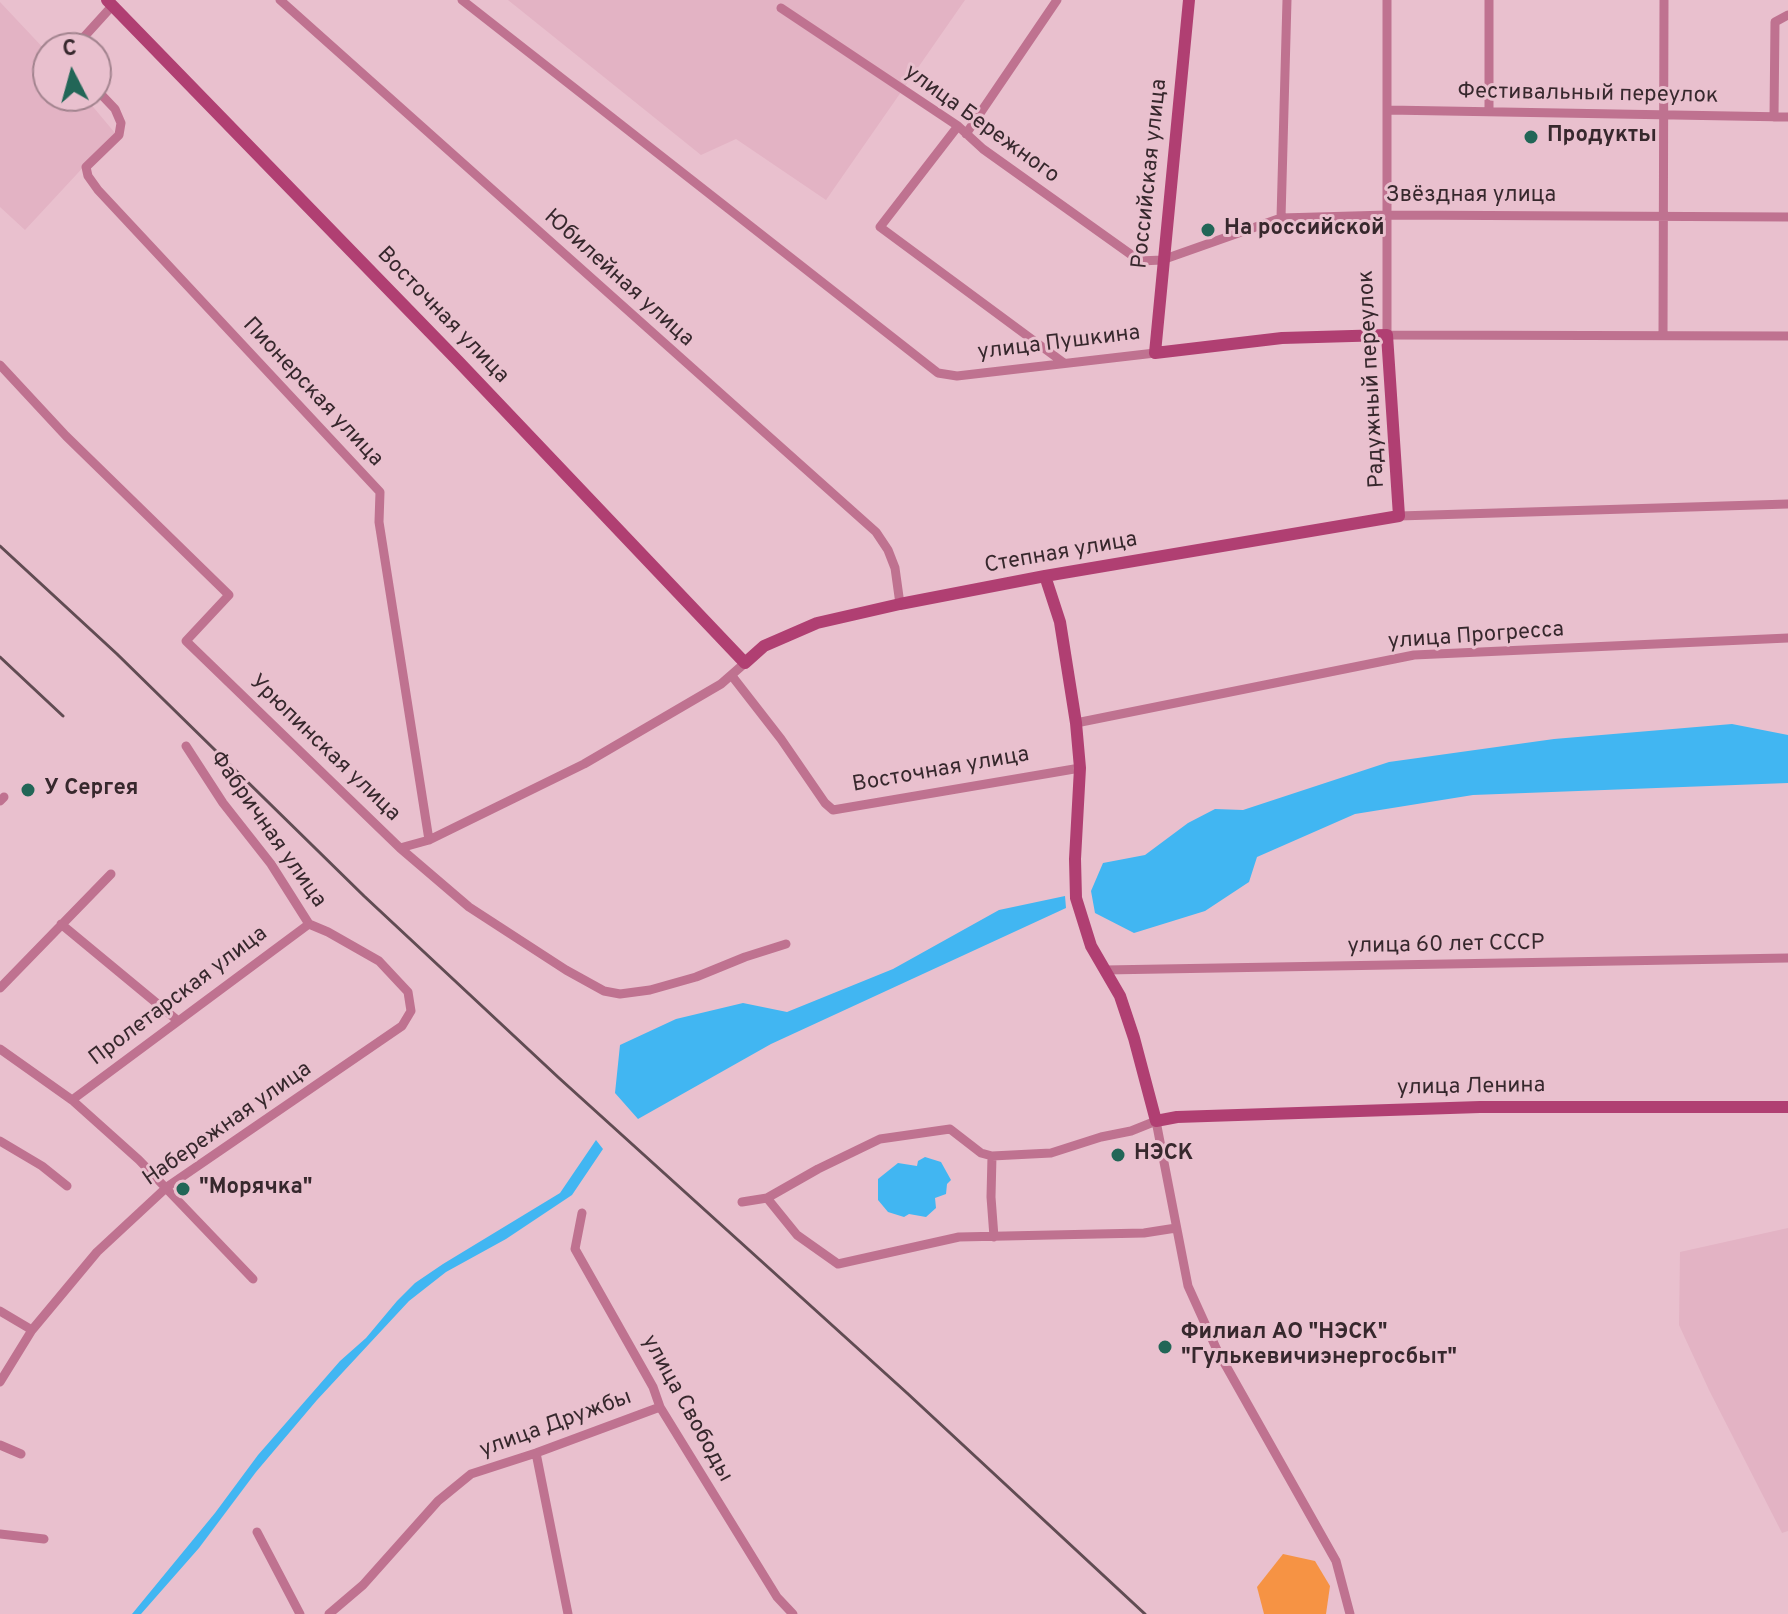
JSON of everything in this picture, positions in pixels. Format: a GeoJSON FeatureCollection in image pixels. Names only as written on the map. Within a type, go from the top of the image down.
{"type":"FeatureCollection","features":[{"type":"Feature","properties":{"kind":"street","name":"Юбилейная улица"},"geometry":{"type":"LineString","coordinates":[[280,0],[876,532],[895,568],[900,604]]}},
{"type":"Feature","properties":{"kind":"street","name":"улица Пушкина"},"geometry":{"type":"LineString","coordinates":[[462,0],[938,373],[957,376],[1282,338],[1387,335],[1788,336]]}},
{"type":"Feature","properties":{"kind":"street"},"geometry":{"type":"LineString","coordinates":[[966,134],[1057,0]]}},
{"type":"Feature","properties":{"kind":"street","name":"Российская улица"},"geometry":{"type":"LineString","coordinates":[[1155,353],[1189,0]]}},
{"type":"Feature","properties":{"kind":"street"},"geometry":{"type":"LineString","coordinates":[[1281,218],[1287,0]]}},
{"type":"Feature","properties":{"kind":"street","name":"Радужный переулок"},"geometry":{"type":"LineString","coordinates":[[1387,0],[1387,335],[1399,516]]}},
{"type":"Feature","properties":{"kind":"street"},"geometry":{"type":"LineString","coordinates":[[1489,0],[1489,111]]}},
{"type":"Feature","properties":{"kind":"street"},"geometry":{"type":"LineString","coordinates":[[1663,335],[1664,0]]}},
{"type":"Feature","properties":{"kind":"street"},"geometry":{"type":"LineString","coordinates":[[87,32],[110,3]]}},
{"type":"Feature","properties":{"kind":"street","name":"Восточная улица"},"geometry":{"type":"LineString","coordinates":[[110,3],[639,549],[745,663]]}},
{"type":"Feature","properties":{"kind":"street","name":"улица Бережного"},"geometry":{"type":"LineString","coordinates":[[781,8],[958,126],[1140,261],[1162,260]]}},
{"type":"Feature","properties":{"kind":"street"},"geometry":{"type":"LineString","coordinates":[[1774,117],[1775,22],[1788,15]]}},
{"type":"Feature","properties":{"kind":"street","name":"Пионерская улица"},"geometry":{"type":"LineString","coordinates":[[112,106],[121,123],[119,135],[86,167],[88,176],[380,492],[379,522],[429,840]]}},
{"type":"Feature","properties":{"kind":"street","name":"Фестивальный переулок"},"geometry":{"type":"LineString","coordinates":[[1388,110],[1788,117]]}},
{"type":"Feature","properties":{"kind":"street"},"geometry":{"type":"LineString","coordinates":[[958,126],[880,227],[1065,363]]}},
{"type":"Feature","properties":{"kind":"street","name":"Звёздная улица"},"geometry":{"type":"LineString","coordinates":[[1162,260],[1281,218],[1388,215],[1788,217]]}},
{"type":"Feature","properties":{"kind":"street","name":"Урюпинская улица"},"geometry":{"type":"LineString","coordinates":[[0,365],[66,436],[229,595],[186,641],[400,848],[469,907],[566,970],[604,991],[620,994],[650,990],[696,977],[786,944]]}},
{"type":"Feature","properties":{"kind":"street","name":"Степная улица"},"geometry":{"type":"LineString","coordinates":[[400,848],[429,840],[584,764],[732,676],[764,646],[817,623],[1045,576],[1399,516],[1788,504]]}},
{"type":"Feature","properties":{"kind":"street"},"geometry":{"type":"LineString","coordinates":[[1045,576],[1060,622],[1076,723],[1080,768],[1076,898],[1091,946],[1120,996],[1134,1038],[1156,1121],[1188,1286],[1217,1350],[1336,1561],[1350,1614]]}},
{"type":"Feature","properties":{"kind":"street","name":"улица Прогресса"},"geometry":{"type":"LineString","coordinates":[[1076,723],[1414,655],[1788,638]]}},
{"type":"Feature","properties":{"kind":"street","name":"Восточная улица"},"geometry":{"type":"LineString","coordinates":[[732,676],[833,810],[1080,768]]}},
{"type":"Feature","properties":{"kind":"street","name":"Фабричная улица"},"geometry":{"type":"LineString","coordinates":[[186,746],[223,803],[271,864],[309,924],[379,961],[408,992],[411,1011],[402,1026]]}},
{"type":"Feature","properties":{"kind":"street"},"geometry":{"type":"LineString","coordinates":[[0,988],[111,874]]}},
{"type":"Feature","properties":{"kind":"street"},"geometry":{"type":"LineString","coordinates":[[61,924],[177,1020]]}},
{"type":"Feature","properties":{"kind":"street","name":"Пролетарская улица"},"geometry":{"type":"LineString","coordinates":[[72,1100],[309,924]]}},
{"type":"Feature","properties":{"kind":"street","name":"улица 60 лет СССР"},"geometry":{"type":"LineString","coordinates":[[1105,970],[1788,958]]}},
{"type":"Feature","properties":{"kind":"street","name":"Набережная улица"},"geometry":{"type":"LineString","coordinates":[[0,1382],[32,1330],[97,1252],[167,1187],[402,1026]]}},
{"type":"Feature","properties":{"kind":"street"},"geometry":{"type":"LineString","coordinates":[[0,1049],[72,1100],[167,1187],[253,1279]]}},
{"type":"Feature","properties":{"kind":"street","name":"улица Ленина"},"geometry":{"type":"LineString","coordinates":[[992,1156],[1051,1153],[1177,1117],[1480,1107],[1788,1107]]}},
{"type":"Feature","properties":{"kind":"street"},"geometry":{"type":"LineString","coordinates":[[742,1202],[767,1198],[880,1139],[950,1129],[981,1153],[992,1156],[994,1237]]}},
{"type":"Feature","properties":{"kind":"street"},"geometry":{"type":"LineString","coordinates":[[0,1141],[42,1166],[67,1186]]}},
{"type":"Feature","properties":{"kind":"street"},"geometry":{"type":"LineString","coordinates":[[767,1198],[797,1235],[838,1264],[959,1237],[1144,1233],[1176,1228]]}},
{"type":"Feature","properties":{"kind":"street","name":"улица Свободы"},"geometry":{"type":"LineString","coordinates":[[582,1213],[575,1249],[653,1387],[660,1407],[777,1597],[793,1614]]}},
{"type":"Feature","properties":{"kind":"street"},"geometry":{"type":"LineString","coordinates":[[0,1311],[32,1330]]}},
{"type":"Feature","properties":{"kind":"street","name":"улица Дружбы"},"geometry":{"type":"LineString","coordinates":[[329,1614],[363,1585],[438,1501],[471,1474],[660,1407]]}},
{"type":"Feature","properties":{"kind":"street"},"geometry":{"type":"LineString","coordinates":[[0,1445],[21,1454]]}},
{"type":"Feature","properties":{"kind":"street"},"geometry":{"type":"LineString","coordinates":[[536,1453],[568,1614]]}},
{"type":"Feature","properties":{"kind":"street"},"geometry":{"type":"LineString","coordinates":[[257,1532],[300,1614]]}},
{"type":"Feature","properties":{"kind":"street"},"geometry":{"type":"LineString","coordinates":[[0,1534],[44,1539]]}},
{"type":"Feature","properties":{"kind":"shaded area"},"geometry":{"type":"Polygon","coordinates":[[[508,0],[965,0],[826,200],[736,139],[701,155],[508,0]]]}},
{"type":"Feature","properties":{"kind":"shaded area"},"geometry":{"type":"Polygon","coordinates":[[[0,2],[32,36],[32,112],[97,112],[115,133],[25,230],[0,207],[0,2]]]}},
{"type":"Feature","properties":{"kind":"shaded area"},"geometry":{"type":"Polygon","coordinates":[[[1788,1228],[1788,1531],[1782,1533],[1679,1325],[1680,1252],[1788,1228]]]}},
{"type":"Feature","properties":{"kind":"shaded area"},"geometry":{"type":"Polygon","coordinates":[[[1283,1554],[1315,1561],[1330,1586],[1326,1614],[1264,1614],[1257,1587],[1283,1554]]]}},
{"type":"Feature","properties":{"kind":"water"},"geometry":{"type":"Polygon","coordinates":[[[1732,724],[1788,735],[1788,783],[1473,795],[1355,814],[1257,857],[1249,882],[1205,911],[1134,933],[1095,913],[1091,891],[1103,863],[1145,855],[1188,823],[1215,809],[1243,810],[1389,762],[1554,739],[1732,724]]]}},
{"type":"Feature","properties":{"kind":"water"},"geometry":{"type":"Polygon","coordinates":[[[1065,896],[1066,908],[771,1044],[638,1119],[615,1093],[620,1045],[676,1019],[743,1003],[787,1012],[893,969],[999,910],[1065,896]]]}},
{"type":"Feature","properties":{"kind":"water"},"geometry":{"type":"Polygon","coordinates":[[[596,1140],[603,1149],[572,1195],[506,1239],[446,1272],[409,1301],[317,1400],[256,1472],[199,1548],[141,1614],[132,1614],[258,1455],[397,1301],[415,1283],[443,1264],[560,1193],[596,1140]]]}},
{"type":"Feature","properties":{"kind":"water"},"geometry":{"type":"Polygon","coordinates":[[[925,1157],[941,1162],[951,1180],[947,1184],[946,1194],[935,1198],[936,1208],[926,1217],[909,1214],[904,1217],[888,1212],[878,1200],[878,1179],[898,1163],[917,1166],[918,1161],[925,1157]]]}},
{"type":"Feature","properties":{"kind":"railway"},"geometry":{"type":"LineString","coordinates":[[0,546],[117,654],[364,896],[559,1078],[907,1393],[1145,1614]]}},
{"type":"Feature","properties":{"kind":"railway"},"geometry":{"type":"LineString","coordinates":[[0,657],[63,716]]}},
{"type":"Feature","properties":{"kind":"place","name":"Продукты"},"geometry":{"type":"Point","coordinates":[1531,137]}},
{"type":"Feature","properties":{"kind":"place","name":"На российской"},"geometry":{"type":"Point","coordinates":[1208,230]}},
{"type":"Feature","properties":{"kind":"place","name":"У Сергея"},"geometry":{"type":"Point","coordinates":[28,790]}},
{"type":"Feature","properties":{"kind":"place","name":"НЭСК"},"geometry":{"type":"Point","coordinates":[1118,1155]}},
{"type":"Feature","properties":{"kind":"place","name":"\"Морячка\""},"geometry":{"type":"Point","coordinates":[183,1189]}},
{"type":"Feature","properties":{"kind":"place","name":"Филиал АО \"НЭСК\" \"Гулькевичиэнергосбыт\""},"geometry":{"type":"Point","coordinates":[1165,1347]}}]}
